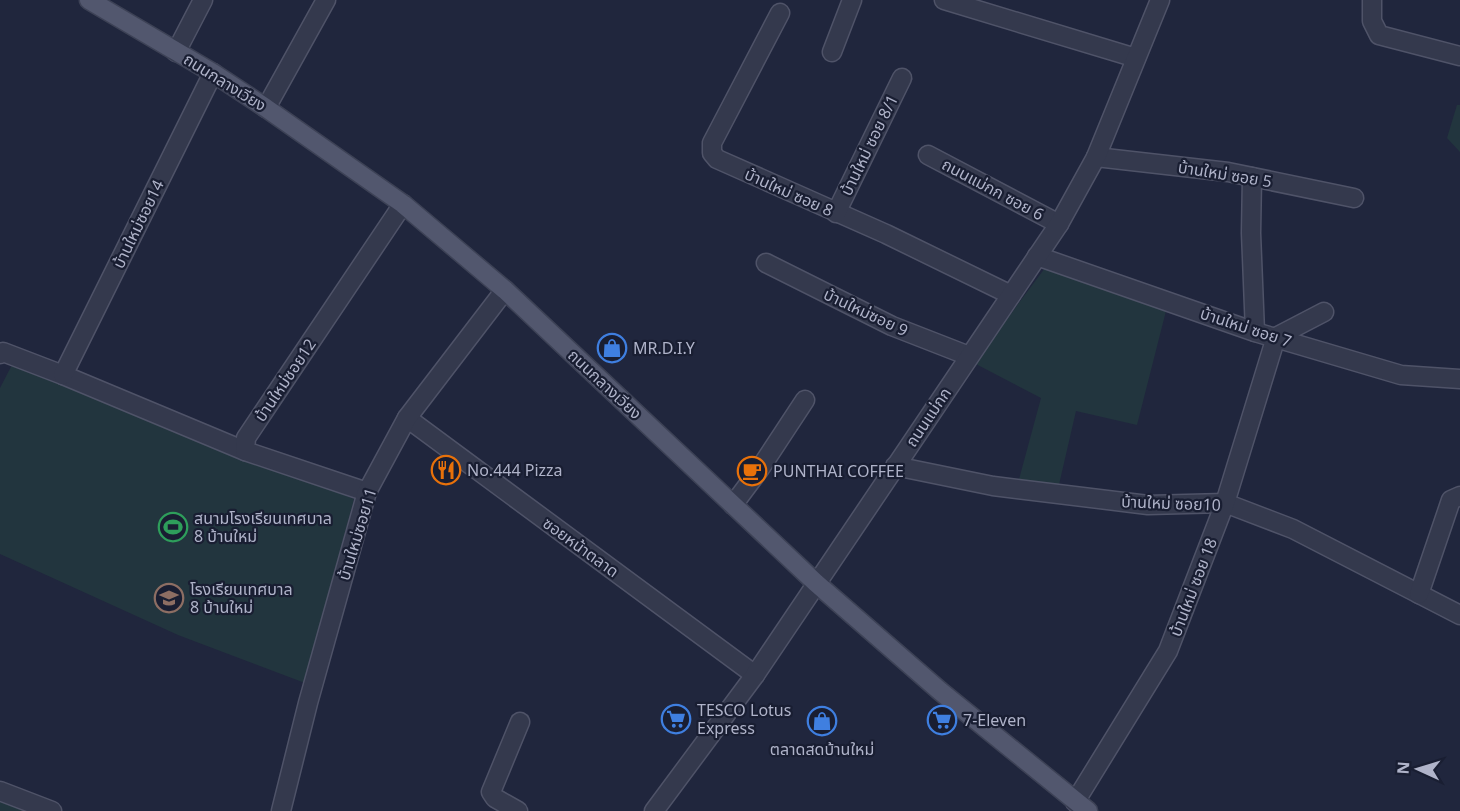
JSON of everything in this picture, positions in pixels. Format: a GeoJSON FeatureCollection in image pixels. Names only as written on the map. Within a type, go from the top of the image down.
{"type":"FeatureCollection","features":[{"type":"Feature","properties":{"kind":"main road","name":"ถนนกลางเวียง"},"geometry":{"type":"LineString","coordinates":[[89,0],[213,73],[403,204],[505,290],[816,583],[940,691],[1081,806]]}},
{"type":"Feature","properties":{"kind":"street"},"geometry":{"type":"LineString","coordinates":[[176,52],[203,0]]}},
{"type":"Feature","properties":{"kind":"street"},"geometry":{"type":"LineString","coordinates":[[266,108],[326,0]]}},
{"type":"Feature","properties":{"kind":"street"},"geometry":{"type":"LineString","coordinates":[[832,52],[852,0]]}},
{"type":"Feature","properties":{"kind":"street"},"geometry":{"type":"LineString","coordinates":[[944,0],[1136,58]]}},
{"type":"Feature","properties":{"kind":"street","name":"ถนนแม่กก"},"geometry":{"type":"LineString","coordinates":[[654,811],[755,675],[1059,224],[1096,157],[1160,0]]}},
{"type":"Feature","properties":{"kind":"street"},"geometry":{"type":"LineString","coordinates":[[1372,0],[1372,21],[1379,35],[1460,56]]}},
{"type":"Feature","properties":{"kind":"street","name":"บ้านใหม่ ซอย 8"},"geometry":{"type":"LineString","coordinates":[[780,13],[712,143],[712,153],[717,159],[886,234],[1011,295]]}},
{"type":"Feature","properties":{"kind":"street","name":"บ้านใหม่ซอย14"},"geometry":{"type":"LineString","coordinates":[[63,375],[213,73]]}},
{"type":"Feature","properties":{"kind":"street","name":"บ้านใหม่ ซอย 8/1"},"geometry":{"type":"LineString","coordinates":[[836,213],[902,78]]}},
{"type":"Feature","properties":{"kind":"street","name":"ถนนแม่กก ซอย 6"},"geometry":{"type":"LineString","coordinates":[[928,155],[1059,224]]}},
{"type":"Feature","properties":{"kind":"street","name":"บ้านใหม่ ซอย 5"},"geometry":{"type":"LineString","coordinates":[[1096,157],[1228,172],[1354,198]]}},
{"type":"Feature","properties":{"kind":"street"},"geometry":{"type":"LineString","coordinates":[[1252,177],[1251,233],[1255,332]]}},
{"type":"Feature","properties":{"kind":"street","name":"บ้านใหม่ซอย12"},"geometry":{"type":"LineString","coordinates":[[245,451],[246,438],[403,204]]}},
{"type":"Feature","properties":{"kind":"street","name":"บ้านใหม่ ซอย 7"},"geometry":{"type":"LineString","coordinates":[[1037,256],[1255,332],[1401,375],[1460,379]]}},
{"type":"Feature","properties":{"kind":"street","name":"บ้านใหม่ซอย 9"},"geometry":{"type":"LineString","coordinates":[[766,263],[892,326],[969,356]]}},
{"type":"Feature","properties":{"kind":"street","name":"บ้านใหม่ซอย11"},"geometry":{"type":"LineString","coordinates":[[281,811],[308,703],[367,492],[408,418],[505,290]]}},
{"type":"Feature","properties":{"kind":"street"},"geometry":{"type":"LineString","coordinates":[[1276,337],[1324,312]]}},
{"type":"Feature","properties":{"kind":"street","name":"บ้านใหม่ ซอย 18"},"geometry":{"type":"LineString","coordinates":[[1081,806],[1168,651],[1225,503],[1276,337]]}},
{"type":"Feature","properties":{"kind":"street"},"geometry":{"type":"LineString","coordinates":[[0,354],[3,352],[63,375],[245,451],[367,492]]}},
{"type":"Feature","properties":{"kind":"street"},"geometry":{"type":"LineString","coordinates":[[733,505],[805,400]]}},
{"type":"Feature","properties":{"kind":"street","name":"ซอยหน้าตลาด"},"geometry":{"type":"LineString","coordinates":[[408,418],[755,675]]}},
{"type":"Feature","properties":{"kind":"street","name":"บ้านใหม่ ซอย10"},"geometry":{"type":"LineString","coordinates":[[895,466],[993,486],[1148,505],[1225,503],[1293,529],[1460,615]]}},
{"type":"Feature","properties":{"kind":"street"},"geometry":{"type":"LineString","coordinates":[[1419,594],[1451,500],[1460,496]]}},
{"type":"Feature","properties":{"kind":"street"},"geometry":{"type":"LineString","coordinates":[[518,811],[495,798],[491,792],[520,723]]}},
{"type":"Feature","properties":{"kind":"street"},"geometry":{"type":"LineString","coordinates":[[0,791],[52,811]]}},
{"type":"Feature","properties":{"kind":"shaded area"},"geometry":{"type":"Polygon","coordinates":[[[1457,105],[1460,105],[1460,152],[1447,138],[1457,105]]]}},
{"type":"Feature","properties":{"kind":"shaded area"},"geometry":{"type":"Polygon","coordinates":[[[1045,268],[1166,311],[1137,425],[1076,411],[1058,489],[1018,483],[1041,398],[974,363],[1045,268]]]}},
{"type":"Feature","properties":{"kind":"shaded area","name":"สนามโรงเรียนเทศบาล 8 บ้านใหม่"},"geometry":{"type":"Polygon","coordinates":[[[13,363],[354,499],[305,683],[178,635],[0,554],[0,388],[13,363]]]}},
{"type":"Feature","properties":{"kind":"shaded area"},"geometry":{"type":"Polygon","coordinates":[[[0,791],[52,811],[0,811],[0,791]]]}},
{"type":"Feature","properties":{"kind":"place","name":"MR.D.I.Y"},"geometry":{"type":"Point","coordinates":[612,348]}},
{"type":"Feature","properties":{"kind":"place","name":"No.444 Pizza"},"geometry":{"type":"Point","coordinates":[446,470]}},
{"type":"Feature","properties":{"kind":"place","name":"PUNTHAI COFFEE"},"geometry":{"type":"Point","coordinates":[752,471]}},
{"type":"Feature","properties":{"kind":"place","name":"สนามโรงเรียนเทศบาล 8 บ้านใหม่"},"geometry":{"type":"Point","coordinates":[173,527]}},
{"type":"Feature","properties":{"kind":"place","name":"โรงเรียนเทศบาล 8 บ้านใหม่"},"geometry":{"type":"Point","coordinates":[169,598]}},
{"type":"Feature","properties":{"kind":"place","name":"TESCO Lotus Express"},"geometry":{"type":"Point","coordinates":[676,719]}},
{"type":"Feature","properties":{"kind":"place","name":"7-Eleven"},"geometry":{"type":"Point","coordinates":[942,720]}},
{"type":"Feature","properties":{"kind":"place","name":"ตลาดสดบ้านใหม่"},"geometry":{"type":"Point","coordinates":[822,721]}}]}
